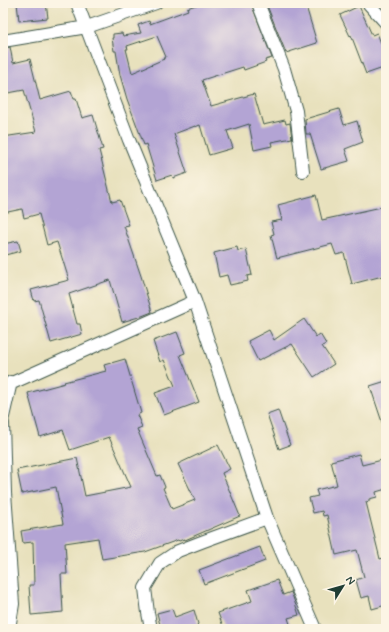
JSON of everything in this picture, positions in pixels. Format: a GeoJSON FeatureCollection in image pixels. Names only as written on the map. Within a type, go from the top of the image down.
{"type":"FeatureCollection","features":[{"type":"Feature","properties":{"kind":"street"},"geometry":{"type":"LineString","coordinates":[[77,3],[129,140],[195,301],[267,518],[316,629]]}},
{"type":"Feature","properties":{"kind":"street"},"geometry":{"type":"LineString","coordinates":[[3,41],[87,27],[156,3]]}},
{"type":"Feature","properties":{"kind":"street"},"geometry":{"type":"LineString","coordinates":[[258,3],[284,69],[296,110],[303,171]]}},
{"type":"Feature","properties":{"kind":"street"},"geometry":{"type":"LineString","coordinates":[[368,3],[386,23]]}},
{"type":"Feature","properties":{"kind":"street"},"geometry":{"type":"LineString","coordinates":[[3,417],[7,384],[195,301]]}},
{"type":"Feature","properties":{"kind":"street"},"geometry":{"type":"LineString","coordinates":[[3,423],[5,493],[13,604],[9,629]]}},
{"type":"Feature","properties":{"kind":"street"},"geometry":{"type":"LineString","coordinates":[[151,629],[145,588],[160,563],[178,551],[267,518]]}},
{"type":"Feature","properties":{"kind":"building"},"geometry":{"type":"Polygon","coordinates":[[[17,3],[46,3],[48,18],[19,21],[17,3]]]}},
{"type":"Feature","properties":{"kind":"building"},"geometry":{"type":"Polygon","coordinates":[[[202,3],[251,3],[272,58],[265,60],[266,62],[244,70],[243,67],[202,80],[211,106],[254,94],[263,125],[285,120],[286,124],[290,123],[292,138],[271,142],[272,146],[254,150],[249,124],[227,131],[233,148],[209,155],[200,125],[195,126],[174,134],[187,173],[173,178],[172,175],[157,180],[146,144],[144,145],[127,99],[112,38],[113,34],[122,33],[123,36],[141,33],[138,25],[149,21],[150,24],[188,10],[187,8],[202,3]],[[157,36],[127,46],[128,49],[126,49],[132,73],[166,57],[157,36]]]}},
{"type":"Feature","properties":{"kind":"building"},"geometry":{"type":"Polygon","coordinates":[[[266,3],[305,3],[317,43],[286,53],[266,3]]]}},
{"type":"Feature","properties":{"kind":"building"},"geometry":{"type":"Polygon","coordinates":[[[359,6],[372,35],[377,33],[386,56],[386,67],[366,74],[351,35],[350,36],[340,15],[359,6]]]}},
{"type":"Feature","properties":{"kind":"building"},"geometry":{"type":"Polygon","coordinates":[[[10,47],[13,63],[30,59],[40,100],[71,91],[74,99],[76,99],[82,118],[93,115],[103,149],[99,150],[112,202],[120,200],[129,225],[124,226],[152,312],[122,322],[110,280],[69,294],[77,324],[80,324],[82,334],[51,343],[39,300],[34,301],[31,290],[69,280],[57,242],[47,245],[39,214],[24,218],[22,209],[3,213],[3,137],[36,132],[24,90],[3,94],[3,48],[10,47]]]}},
{"type":"Feature","properties":{"kind":"building"},"geometry":{"type":"Polygon","coordinates":[[[339,109],[344,125],[357,121],[363,142],[345,149],[349,161],[321,169],[310,134],[306,134],[305,119],[339,109]]]}},
{"type":"Feature","properties":{"kind":"building"},"geometry":{"type":"Polygon","coordinates":[[[316,195],[322,220],[386,206],[386,275],[352,284],[344,253],[336,255],[332,244],[277,258],[271,235],[274,234],[271,222],[282,220],[278,205],[316,195]]]}},
{"type":"Feature","properties":{"kind":"building"},"geometry":{"type":"Polygon","coordinates":[[[18,241],[21,251],[5,255],[3,244],[18,241]]]}},
{"type":"Feature","properties":{"kind":"building"},"geometry":{"type":"Polygon","coordinates":[[[237,247],[238,251],[246,249],[252,275],[247,276],[248,281],[230,285],[227,275],[219,277],[214,253],[237,247]]]}},
{"type":"Feature","properties":{"kind":"building"},"geometry":{"type":"Polygon","coordinates":[[[304,319],[316,337],[320,334],[326,344],[322,346],[334,364],[314,377],[292,344],[258,361],[248,341],[269,330],[274,340],[304,319]]]}},
{"type":"Feature","properties":{"kind":"building"},"geometry":{"type":"Polygon","coordinates":[[[177,332],[185,353],[180,355],[199,402],[164,415],[155,393],[175,386],[164,360],[160,362],[153,341],[177,332]]]}},
{"type":"Feature","properties":{"kind":"building"},"geometry":{"type":"Polygon","coordinates":[[[125,359],[141,413],[137,415],[142,427],[137,429],[157,476],[160,475],[165,487],[163,488],[172,509],[195,500],[178,464],[218,445],[230,469],[222,473],[240,516],[185,540],[178,540],[145,552],[102,559],[98,538],[65,543],[67,574],[61,574],[63,612],[31,615],[29,585],[34,585],[33,542],[23,543],[21,531],[63,524],[56,487],[22,494],[17,470],[77,458],[85,496],[131,487],[109,437],[70,450],[63,430],[40,437],[28,393],[106,371],[104,365],[125,359]]]}},
{"type":"Feature","properties":{"kind":"building"},"geometry":{"type":"Polygon","coordinates":[[[386,381],[386,428],[384,428],[370,386],[386,381]]]}},
{"type":"Feature","properties":{"kind":"building"},"geometry":{"type":"Polygon","coordinates":[[[278,410],[290,445],[279,449],[267,414],[278,410]]]}},
{"type":"Feature","properties":{"kind":"building"},"geometry":{"type":"Polygon","coordinates":[[[359,454],[362,465],[386,459],[386,489],[376,492],[377,497],[369,499],[369,501],[366,502],[380,559],[386,557],[386,605],[372,609],[369,596],[361,598],[356,580],[364,577],[357,550],[336,555],[327,515],[323,516],[322,511],[313,513],[309,498],[318,496],[316,490],[337,485],[331,461],[359,454]]]}},
{"type":"Feature","properties":{"kind":"building"},"geometry":{"type":"Polygon","coordinates":[[[260,547],[265,561],[204,584],[199,570],[260,547]]]}},
{"type":"Feature","properties":{"kind":"building"},"geometry":{"type":"Polygon","coordinates":[[[277,580],[283,595],[291,592],[299,615],[288,618],[290,624],[284,626],[285,629],[224,629],[218,613],[252,601],[248,590],[277,580]]]}},
{"type":"Feature","properties":{"kind":"building"},"geometry":{"type":"Polygon","coordinates":[[[172,609],[175,617],[194,610],[198,629],[161,629],[157,613],[172,609]]]}}]}
